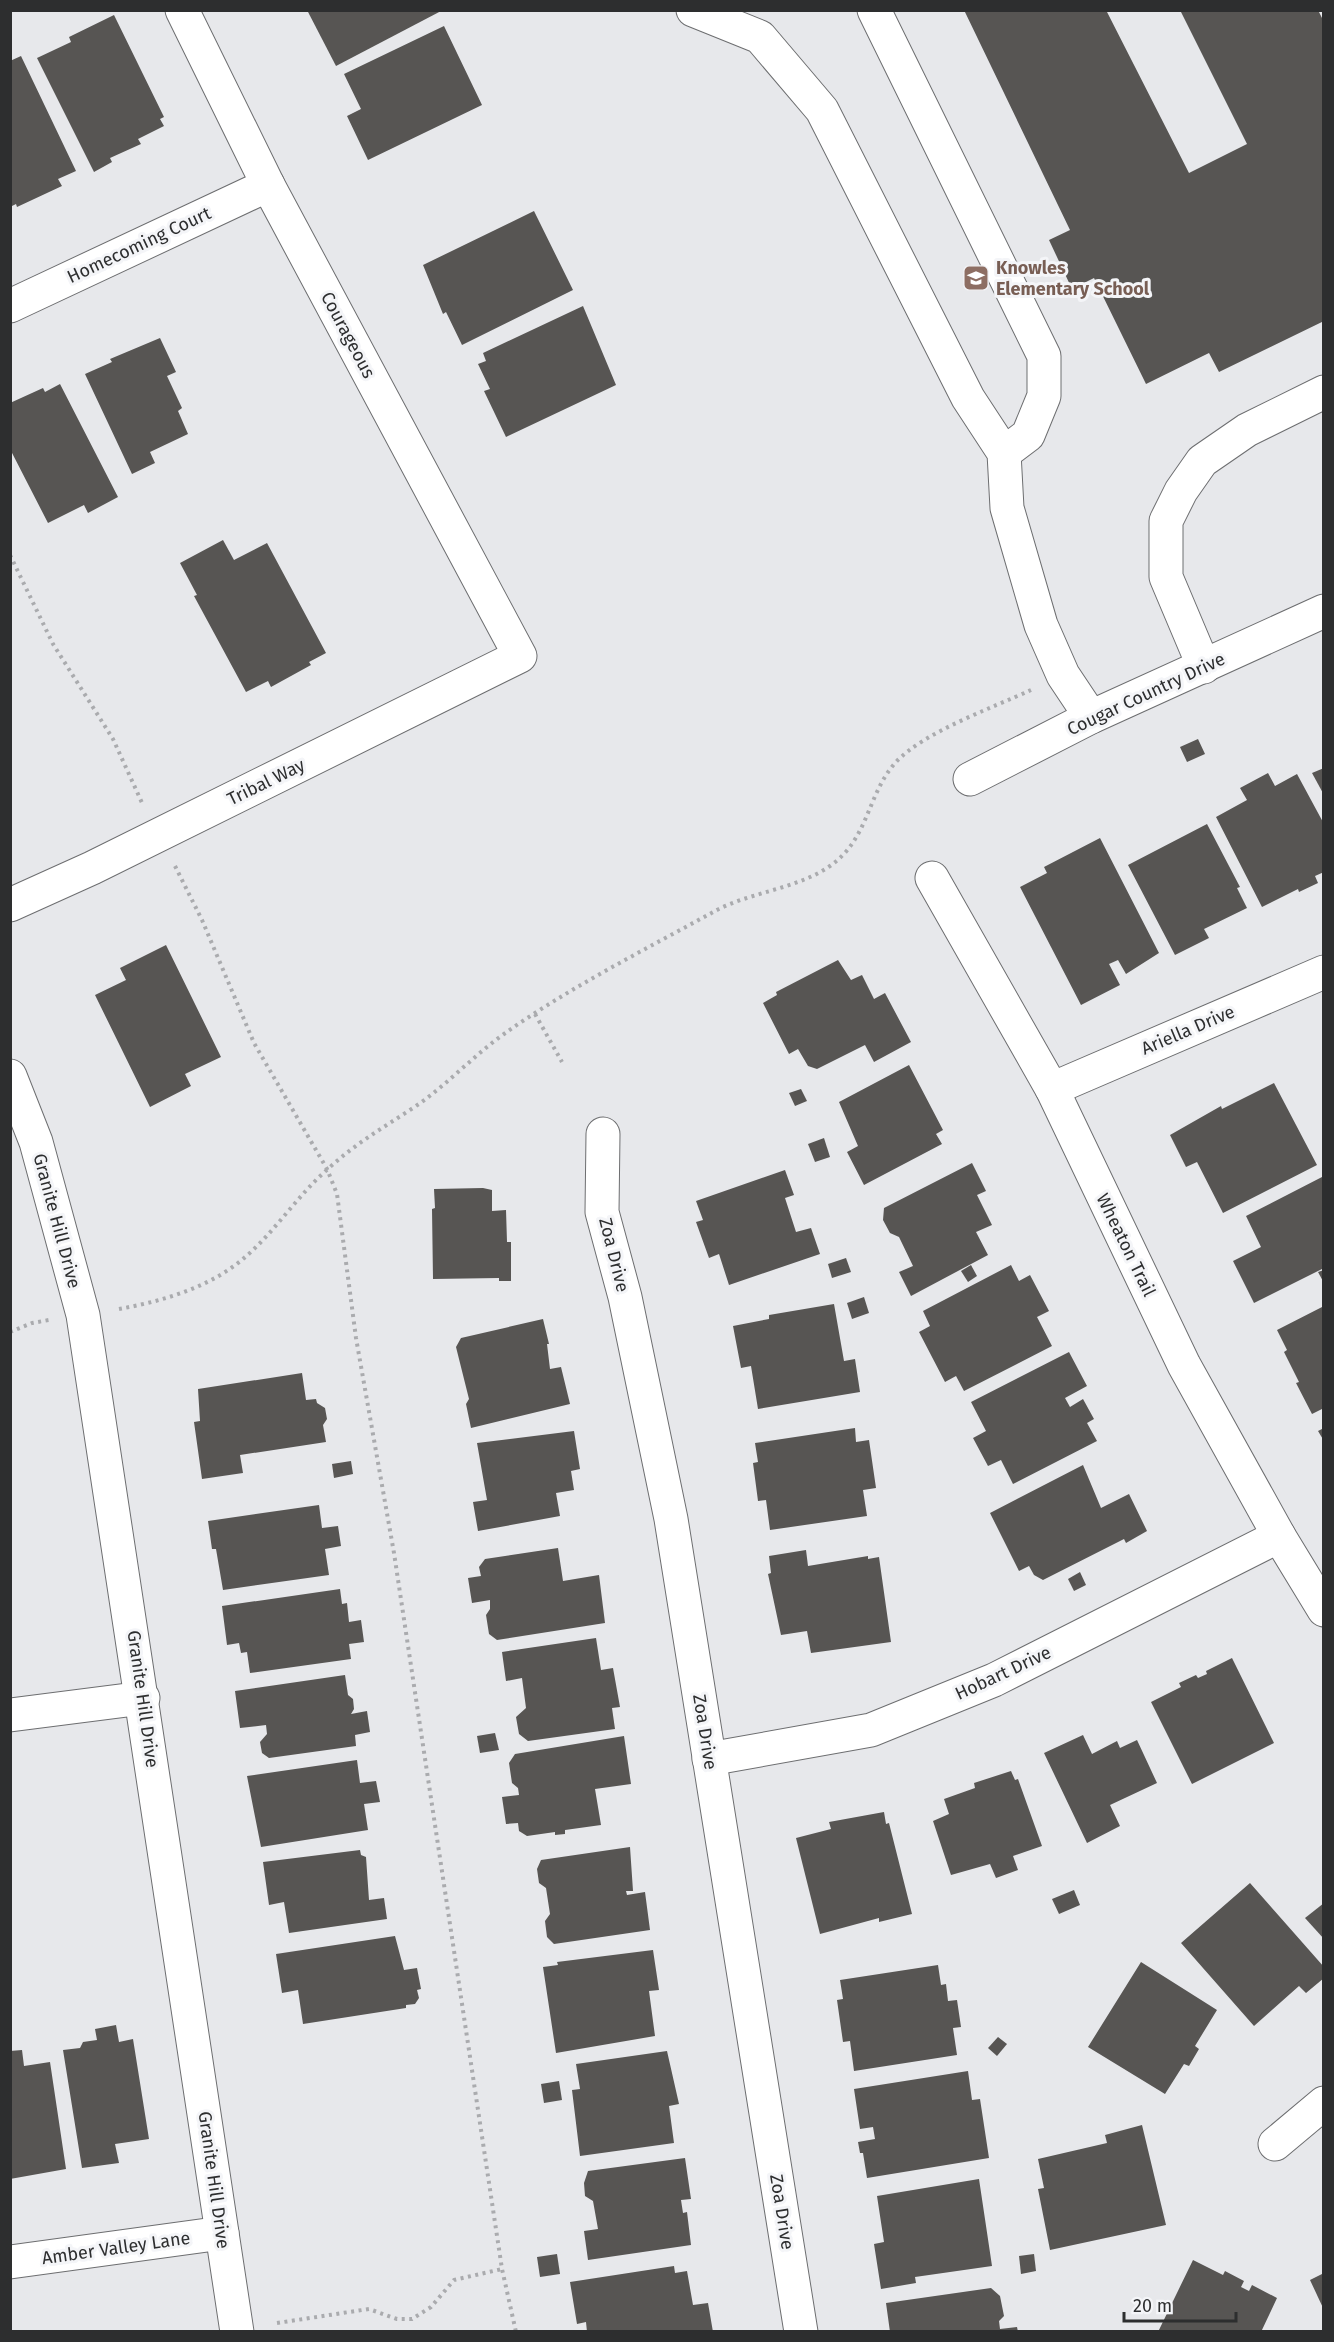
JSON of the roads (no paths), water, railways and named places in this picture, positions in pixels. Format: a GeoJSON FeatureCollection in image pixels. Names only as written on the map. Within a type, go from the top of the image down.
{"type":"FeatureCollection","features":[{"type":"Feature","properties":{"kind":"street","name":"Courageous"},"geometry":{"type":"LineString","coordinates":[[182,10],[268,185],[520,656]]}},
{"type":"Feature","properties":{"kind":"street"},"geometry":{"type":"LineString","coordinates":[[693,10],[760,37],[822,110],[968,398],[1004,453],[1007,508],[1041,625],[1063,675],[1091,717]]}},
{"type":"Feature","properties":{"kind":"street"},"geometry":{"type":"LineString","coordinates":[[874,10],[1044,356],[1044,396],[1028,435],[1004,453]]}},
{"type":"Feature","properties":{"kind":"street","name":"Homecoming Court"},"geometry":{"type":"LineString","coordinates":[[10,306],[268,185]]}},
{"type":"Feature","properties":{"kind":"street"},"geometry":{"type":"LineString","coordinates":[[1204,667],[1166,577],[1166,521],[1181,491],[1202,461],[1247,430],[1323,392]]}},
{"type":"Feature","properties":{"kind":"street","name":"Cougar Country Drive"},"geometry":{"type":"LineString","coordinates":[[970,779],[1091,717],[1323,611]]}},
{"type":"Feature","properties":{"kind":"street","name":"Tribal Way"},"geometry":{"type":"LineString","coordinates":[[10,905],[92,868],[520,656]]}},
{"type":"Feature","properties":{"kind":"street","name":"Wheaton Trail"},"geometry":{"type":"LineString","coordinates":[[932,878],[1052,1089],[1184,1365],[1323,1610]]}},
{"type":"Feature","properties":{"kind":"street","name":"Ariella Drive"},"geometry":{"type":"LineString","coordinates":[[1052,1089],[1323,972]]}},
{"type":"Feature","properties":{"kind":"street","name":"Granite Hill Drive"},"geometry":{"type":"LineString","coordinates":[[10,1076],[36,1142],[83,1315],[143,1698],[237,2331]]}},
{"type":"Feature","properties":{"kind":"street","name":"Zoa Drive"},"geometry":{"type":"LineString","coordinates":[[603,1134],[602,1212],[625,1297],[671,1520],[801,2331]]}},
{"type":"Feature","properties":{"kind":"street","name":"Hobart Drive"},"geometry":{"type":"LineString","coordinates":[[709,1759],[872,1730],[994,1680],[1279,1536]]}},
{"type":"Feature","properties":{"kind":"street"},"geometry":{"type":"LineString","coordinates":[[10,1715],[143,1698]]}},
{"type":"Feature","properties":{"kind":"street"},"geometry":{"type":"LineString","coordinates":[[1275,2144],[1323,2103]]}},
{"type":"Feature","properties":{"kind":"street","name":"Amber Valley Lane"},"geometry":{"type":"LineString","coordinates":[[10,2262],[222,2234]]}},
{"type":"Feature","properties":{"kind":"place","name":"Knowles Elementary School"},"geometry":{"type":"Point","coordinates":[976,278]}}]}
